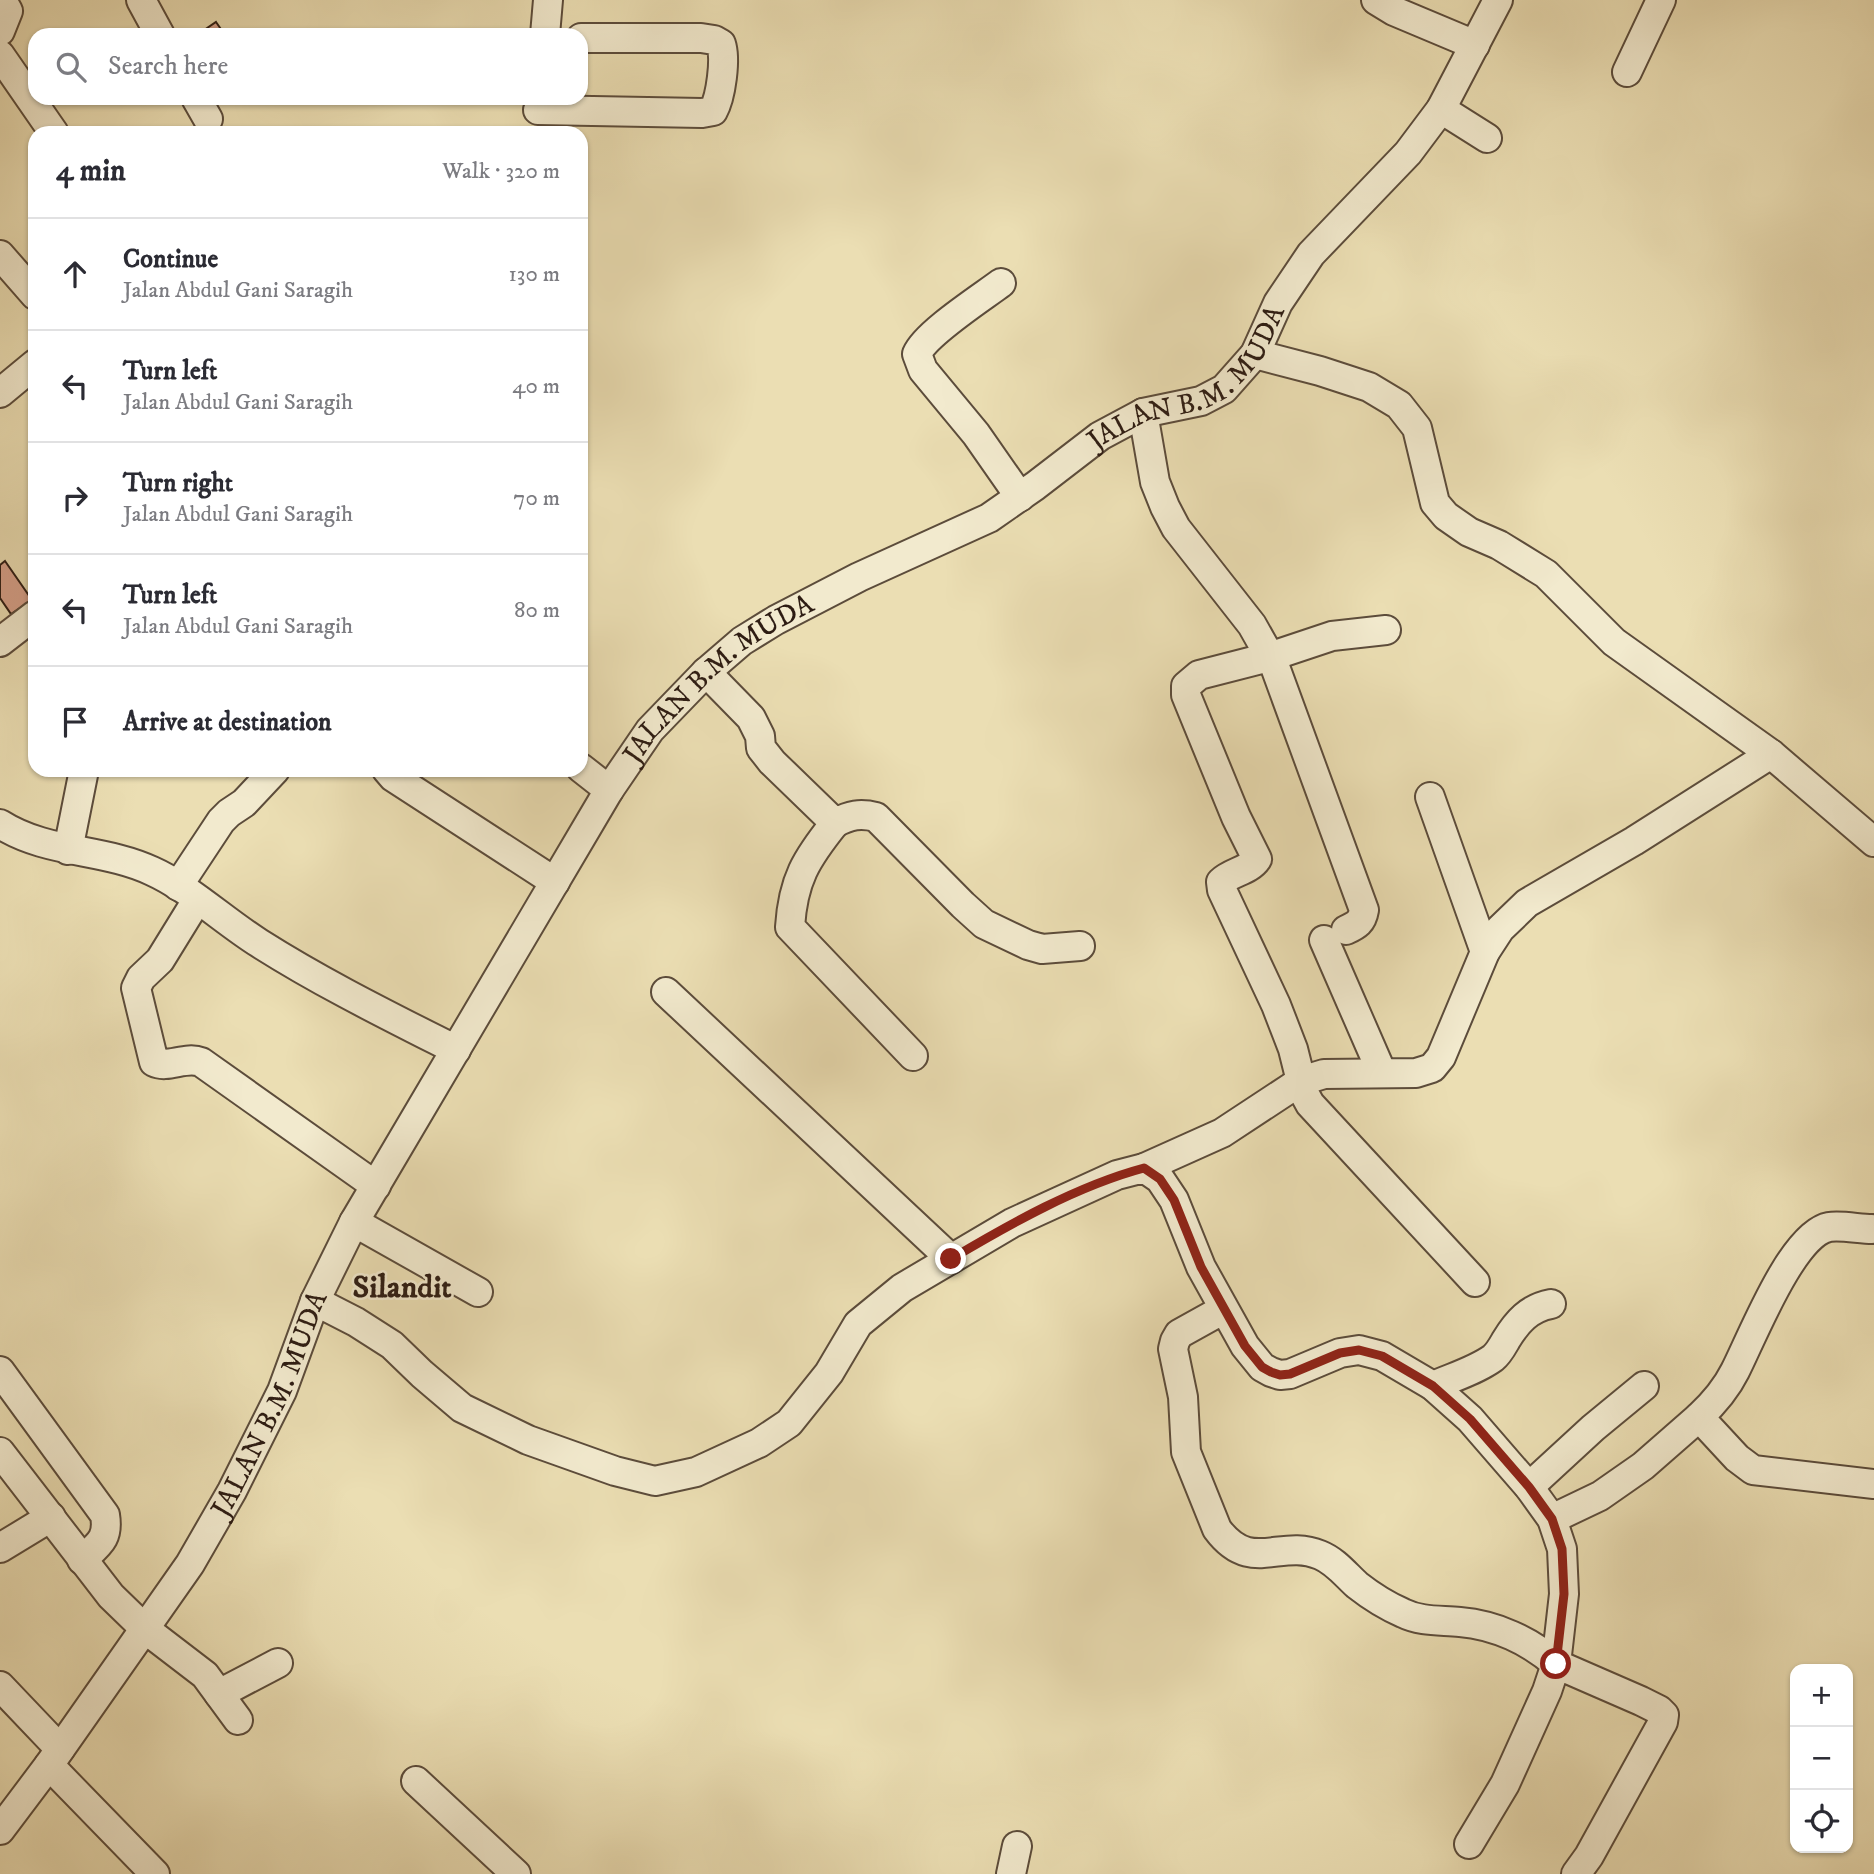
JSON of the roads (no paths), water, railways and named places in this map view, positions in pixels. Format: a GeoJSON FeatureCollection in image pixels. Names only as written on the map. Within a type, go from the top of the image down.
{"type":"FeatureCollection","features":[{"type":"Feature","properties":{"kind":"street"},"geometry":{"type":"LineString","coordinates":[[141,0],[156,28]]}},
{"type":"Feature","properties":{"kind":"street"},"geometry":{"type":"LineString","coordinates":[[546,28],[548,0]]}},
{"type":"Feature","properties":{"kind":"street"},"geometry":{"type":"LineString","coordinates":[[1376,0],[1394,11],[1475,45]]}},
{"type":"Feature","properties":{"kind":"street","name":"JALAN B.M. MUDA"},"geometry":{"type":"LineString","coordinates":[[0,1830],[55,1757],[190,1564],[232,1491],[282,1391],[315,1301],[354,1222],[609,790],[650,730],[706,672],[742,641],[776,620],[859,577],[989,518],[1100,436],[1143,413],[1201,401],[1224,389],[1255,354],[1278,303],[1311,254],[1408,153],[1441,110],[1498,0]]}},
{"type":"Feature","properties":{"kind":"street"},"geometry":{"type":"LineString","coordinates":[[1627,72],[1661,0]]}},
{"type":"Feature","properties":{"kind":"street"},"geometry":{"type":"LineString","coordinates":[[538,114],[702,113],[713,111],[718,103],[724,52],[721,44],[714,40],[588,38]]}},
{"type":"Feature","properties":{"kind":"street"},"geometry":{"type":"LineString","coordinates":[[0,55],[28,95]]}},
{"type":"Feature","properties":{"kind":"street"},"geometry":{"type":"LineString","coordinates":[[35,105],[49,126]]}},
{"type":"Feature","properties":{"kind":"street"},"geometry":{"type":"LineString","coordinates":[[1441,110],[1486,138]]}},
{"type":"Feature","properties":{"kind":"street"},"geometry":{"type":"LineString","coordinates":[[0,255],[28,287]]}},
{"type":"Feature","properties":{"kind":"street"},"geometry":{"type":"LineString","coordinates":[[1001,283],[933,334],[920,345],[916,354],[923,370],[976,434],[1020,497]]}},
{"type":"Feature","properties":{"kind":"street"},"geometry":{"type":"LineString","coordinates":[[1255,354],[1369,387],[1399,405],[1416,428],[1435,503],[1446,516],[1469,532],[1499,545],[1546,574],[1614,642],[1771,754],[1874,842]]}},
{"type":"Feature","properties":{"kind":"street"},"geometry":{"type":"LineString","coordinates":[[0,393],[28,375]]}},
{"type":"Feature","properties":{"kind":"street"},"geometry":{"type":"LineString","coordinates":[[1143,413],[1155,482],[1165,507],[1176,528],[1252,625],[1273,664],[1364,910],[1363,919],[1358,925],[1335,935],[1382,1073]]}},
{"type":"Feature","properties":{"kind":"street"},"geometry":{"type":"LineString","coordinates":[[0,642],[28,620]]}},
{"type":"Feature","properties":{"kind":"street"},"geometry":{"type":"LineString","coordinates":[[1386,630],[1332,636],[1269,657],[1199,675],[1186,686],[1186,695],[1236,817],[1257,859],[1253,865],[1227,876],[1221,882],[1222,890],[1276,1005],[1293,1049],[1304,1093],[1310,1104],[1475,1282]]}},
{"type":"Feature","properties":{"kind":"street"},"geometry":{"type":"LineString","coordinates":[[706,672],[751,718],[760,736],[761,748],[772,762],[835,823]]}},
{"type":"Feature","properties":{"kind":"street"},"geometry":{"type":"LineString","coordinates":[[315,1301],[356,1322],[392,1345],[462,1408],[528,1440],[615,1471],[655,1481],[696,1472],[759,1443],[789,1423],[829,1373],[858,1324],[902,1288],[1012,1223],[1117,1175],[1144,1168],[1222,1133],[1301,1081],[1324,1074],[1416,1073],[1432,1068],[1441,1057],[1485,952],[1500,929],[1527,903],[1634,841],[1771,754]]}},
{"type":"Feature","properties":{"kind":"street"},"geometry":{"type":"LineString","coordinates":[[588,774],[609,790]]}},
{"type":"Feature","properties":{"kind":"street"},"geometry":{"type":"LineString","coordinates":[[68,849],[83,777]]}},
{"type":"Feature","properties":{"kind":"street"},"geometry":{"type":"LineString","coordinates":[[268,777],[222,821],[187,893],[160,960],[137,985],[154,1062],[160,1065],[189,1060],[201,1062],[376,1186]]}},
{"type":"Feature","properties":{"kind":"street"},"geometry":{"type":"LineString","coordinates":[[395,777],[555,882]]}},
{"type":"Feature","properties":{"kind":"street"},"geometry":{"type":"LineString","coordinates":[[1430,797],[1485,952]]}},
{"type":"Feature","properties":{"kind":"street"},"geometry":{"type":"LineString","coordinates":[[913,1056],[790,927],[792,902],[801,872],[835,823],[861,813],[876,817],[984,924],[1042,949],[1080,946]]}},
{"type":"Feature","properties":{"kind":"street"},"geometry":{"type":"LineString","coordinates":[[0,824],[27,839],[134,864],[153,871],[306,972],[456,1050]]}},
{"type":"Feature","properties":{"kind":"street"},"geometry":{"type":"LineString","coordinates":[[666,992],[951,1259]]}},
{"type":"Feature","properties":{"kind":"street"},"geometry":{"type":"LineString","coordinates":[[1144,1168],[1160,1179],[1174,1200],[1201,1267],[1245,1346],[1262,1367],[1280,1375],[1290,1374],[1340,1353],[1359,1350],[1382,1356],[1433,1386],[1470,1419],[1529,1487],[1552,1519],[1562,1549],[1564,1594],[1556,1664],[1547,1691],[1505,1784],[1469,1844]]}},
{"type":"Feature","properties":{"kind":"street"},"geometry":{"type":"LineString","coordinates":[[354,1222],[478,1292]]}},
{"type":"Feature","properties":{"kind":"street"},"geometry":{"type":"LineString","coordinates":[[1552,1519],[1601,1496],[1643,1466],[1713,1404],[1734,1373],[1787,1266],[1810,1237],[1829,1227],[1872,1229]]}},
{"type":"Feature","properties":{"kind":"street"},"geometry":{"type":"LineString","coordinates":[[1433,1386],[1476,1368],[1492,1358],[1526,1315],[1541,1306],[1551,1304]]}},
{"type":"Feature","properties":{"kind":"street"},"geometry":{"type":"LineString","coordinates":[[1224,1309],[1179,1334],[1173,1349],[1183,1397],[1186,1452],[1217,1529],[1223,1537],[1236,1548],[1250,1553],[1296,1551],[1320,1555],[1368,1593],[1404,1614],[1417,1619],[1481,1625],[1528,1642],[1556,1664],[1641,1701],[1664,1715],[1663,1722],[1589,1856],[1576,1874]]}},
{"type":"Feature","properties":{"kind":"street"},"geometry":{"type":"LineString","coordinates":[[0,1371],[105,1515],[107,1528],[102,1540],[82,1560]]}},
{"type":"Feature","properties":{"kind":"street"},"geometry":{"type":"LineString","coordinates":[[1529,1487],[1644,1386]]}},
{"type":"Feature","properties":{"kind":"street"},"geometry":{"type":"LineString","coordinates":[[1699,1417],[1737,1458],[1753,1471],[1874,1484]]}},
{"type":"Feature","properties":{"kind":"street"},"geometry":{"type":"LineString","coordinates":[[0,1452],[111,1596],[145,1629],[201,1671],[237,1720]]}},
{"type":"Feature","properties":{"kind":"street"},"geometry":{"type":"LineString","coordinates":[[0,1548],[51,1517]]}},
{"type":"Feature","properties":{"kind":"street"},"geometry":{"type":"LineString","coordinates":[[219,1694],[278,1663]]}},
{"type":"Feature","properties":{"kind":"street"},"geometry":{"type":"LineString","coordinates":[[0,1686],[55,1757],[155,1874]]}},
{"type":"Feature","properties":{"kind":"street"},"geometry":{"type":"LineString","coordinates":[[416,1780],[516,1874]]}},
{"type":"Feature","properties":{"kind":"street"},"geometry":{"type":"LineString","coordinates":[[1010,1874],[1017,1846]]}},
{"type":"Feature","properties":{"kind":"district","name":"Silandit"},"geometry":{"type":"Point","coordinates":[402,1288]}}]}
